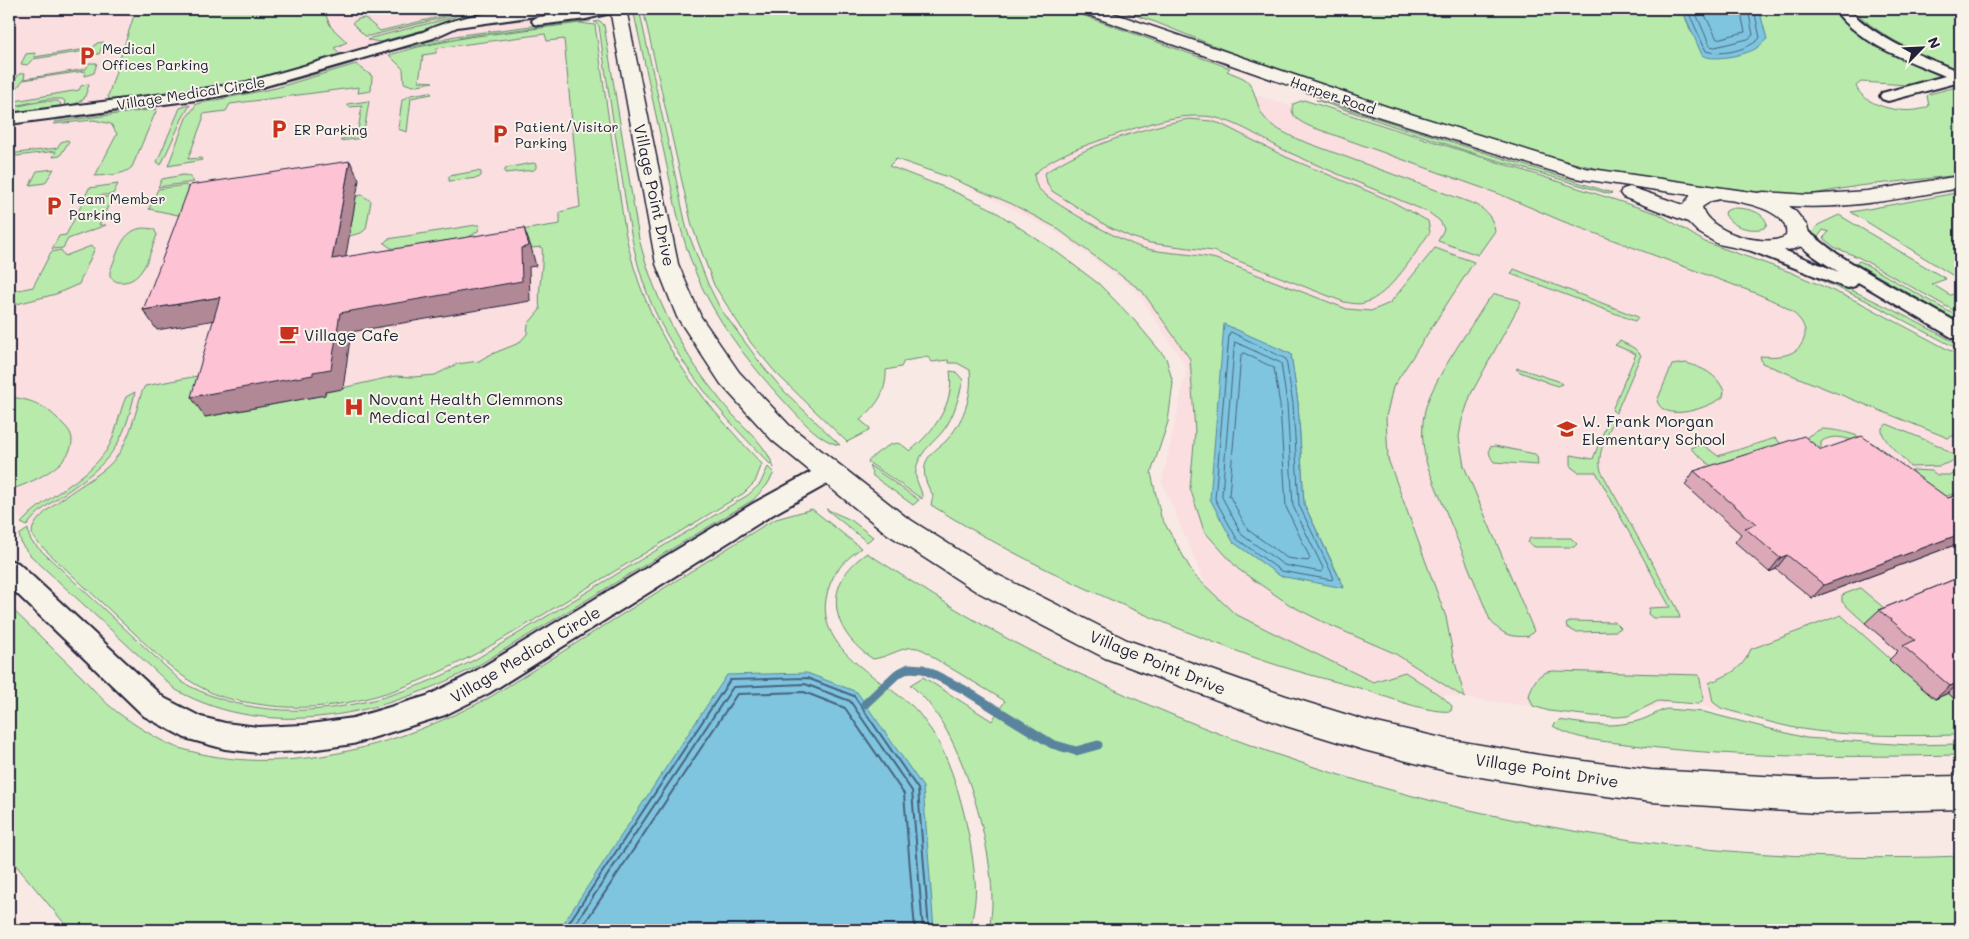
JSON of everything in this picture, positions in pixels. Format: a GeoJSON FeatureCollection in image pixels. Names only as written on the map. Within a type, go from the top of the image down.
{"type":"FeatureCollection","features":[{"type":"Feature","properties":{"kind":"street","name":"Village Medical Circle"},"geometry":{"type":"LineString","coordinates":[[9,119],[203,94],[248,86],[428,35],[453,24],[483,18],[556,9]]}},
{"type":"Feature","properties":{"kind":"street","name":"Village Medical Circle"},"geometry":{"type":"LineString","coordinates":[[428,35],[586,15],[610,9]]}},
{"type":"Feature","properties":{"kind":"street","name":"Village Point Drive"},"geometry":{"type":"LineString","coordinates":[[618,9],[667,264],[689,317],[730,378],[781,433],[896,525],[985,582],[1108,645],[1286,711],[1364,735],[1446,755],[1539,771],[1651,786],[1817,796],[1960,793]]}},
{"type":"Feature","properties":{"kind":"street","name":"Harper Road"},"geometry":{"type":"LineString","coordinates":[[1090,9],[1372,108],[1582,174],[1720,194]]}},
{"type":"Feature","properties":{"kind":"street"},"geometry":{"type":"LineString","coordinates":[[1841,9],[1862,29],[1880,41],[1960,77]]}},
{"type":"Feature","properties":{"kind":"street"},"geometry":{"type":"LineString","coordinates":[[1888,96],[1960,77]]}},
{"type":"Feature","properties":{"kind":"street","name":"Harper Road"},"geometry":{"type":"LineString","coordinates":[[1582,174],[1605,186],[1653,200],[1694,217],[1706,228],[1725,238],[1756,246],[1782,246],[1791,243],[1796,238],[1798,229]]}},
{"type":"Feature","properties":{"kind":"street"},"geometry":{"type":"LineString","coordinates":[[1694,217],[1691,210],[1692,203],[1698,198],[1720,194],[1808,201],[1867,197],[1960,182]]}},
{"type":"Feature","properties":{"kind":"street"},"geometry":{"type":"LineString","coordinates":[[1745,196],[1759,200],[1783,212],[1810,244],[1833,260],[1960,334]]}},
{"type":"Feature","properties":{"kind":"street"},"geometry":{"type":"LineString","coordinates":[[1798,229],[1867,197]]}},
{"type":"Feature","properties":{"kind":"street"},"geometry":{"type":"LineString","coordinates":[[1756,246],[1917,310]]}},
{"type":"Feature","properties":{"kind":"street","name":"Village Medical Circle"},"geometry":{"type":"LineString","coordinates":[[9,570],[154,707],[195,729],[225,736],[258,740],[303,738],[353,730],[386,722],[434,706],[479,684],[763,509],[830,472]]}},
{"type":"Feature","properties":{"kind":"shaded area","name":"Novant Health Clemmons Medical Center"},"geometry":{"type":"Polygon","coordinates":[[[9,9],[588,9],[621,279],[649,341],[39,536],[9,508],[9,9]]]}},
{"type":"Feature","properties":{"kind":"shaded area","name":"W. Frank Morgan Elementary School"},"geometry":{"type":"Polygon","coordinates":[[[1235,88],[1642,224],[1960,376],[1960,733],[1794,727],[1676,701],[1618,717],[1465,698],[1373,682],[1221,621],[1162,482],[1187,368],[1137,291],[1054,230],[948,177],[1235,88]]]}},
{"type":"Feature","properties":{"kind":"green space"},"geometry":{"type":"Polygon","coordinates":[[[136,9],[323,9],[331,27],[347,42],[334,48],[342,55],[289,71],[227,86],[118,100],[109,99],[108,96],[136,9]]]}},
{"type":"Feature","properties":{"kind":"green space"},"geometry":{"type":"Polygon","coordinates":[[[486,9],[532,9],[454,21],[381,42],[368,40],[454,17],[458,13],[486,9]]]}},
{"type":"Feature","properties":{"kind":"green space"},"geometry":{"type":"Polygon","coordinates":[[[592,9],[586,12],[455,28],[514,17],[592,9]]]}},
{"type":"Feature","properties":{"kind":"green space"},"geometry":{"type":"Polygon","coordinates":[[[633,9],[639,9],[687,230],[708,284],[720,308],[761,364],[784,391],[840,445],[824,439],[816,433],[781,398],[740,349],[706,295],[691,261],[676,210],[633,9]]]}},
{"type":"Feature","properties":{"kind":"green space"},"geometry":{"type":"Polygon","coordinates":[[[643,9],[1065,9],[1230,68],[1227,71],[1243,78],[1251,86],[1261,113],[1267,121],[1279,130],[1297,139],[1477,205],[1489,216],[1495,231],[1478,255],[1438,241],[1444,229],[1440,221],[1428,212],[1288,152],[1235,124],[1212,117],[1201,116],[1163,120],[1138,127],[1056,158],[1034,175],[1037,186],[1054,201],[1086,221],[1134,245],[1152,250],[1216,259],[1347,309],[1371,311],[1390,303],[1435,248],[1474,262],[1393,387],[1386,417],[1388,459],[1446,617],[1453,655],[1465,698],[1394,653],[1327,624],[1290,605],[1238,569],[1204,531],[1190,488],[1195,432],[1190,359],[1142,291],[1055,227],[1012,204],[948,177],[896,159],[889,166],[946,188],[990,208],[1058,253],[1099,284],[1135,321],[1166,358],[1173,383],[1168,422],[1151,473],[1161,517],[1194,575],[1235,614],[1373,682],[1405,672],[1444,698],[1452,706],[1451,711],[1431,710],[1407,704],[1363,689],[1280,666],[1170,625],[1129,608],[1008,550],[931,505],[933,495],[925,479],[926,462],[932,453],[951,435],[962,418],[970,390],[970,370],[957,363],[949,363],[948,360],[932,362],[928,357],[904,361],[901,367],[886,370],[885,385],[876,404],[860,420],[870,428],[868,431],[847,442],[776,373],[751,343],[714,285],[692,226],[643,9]],[[1291,355],[1210,499],[1344,587],[1304,504],[1298,403],[1291,355]]]}},
{"type":"Feature","properties":{"kind":"green space"},"geometry":{"type":"Polygon","coordinates":[[[1116,9],[1682,9],[1691,32],[1759,45],[1766,39],[1759,10],[1757,9],[1836,9],[1845,19],[1938,72],[1941,76],[1907,85],[1861,82],[1856,86],[1860,93],[1868,100],[1899,110],[1921,109],[1929,106],[1927,96],[1929,94],[1960,86],[1960,175],[1858,186],[1796,197],[1620,174],[1540,155],[1399,111],[1247,59],[1155,22],[1116,9]]]}},
{"type":"Feature","properties":{"kind":"green space"},"geometry":{"type":"Polygon","coordinates":[[[1853,9],[1960,9],[1960,71],[1890,38],[1864,20],[1853,9]]]}},
{"type":"Feature","properties":{"kind":"green space"},"geometry":{"type":"Polygon","coordinates":[[[447,15],[450,16],[369,36],[365,36],[352,23],[358,19],[365,18],[380,31],[447,15]]]}},
{"type":"Feature","properties":{"kind":"green space"},"geometry":{"type":"Polygon","coordinates":[[[589,19],[591,21],[474,35],[392,51],[415,44],[461,35],[589,19]]]}},
{"type":"Feature","properties":{"kind":"green space"},"geometry":{"type":"Polygon","coordinates":[[[600,21],[604,25],[639,239],[658,297],[675,333],[696,367],[729,410],[762,445],[774,468],[737,430],[687,368],[660,322],[649,298],[638,266],[631,232],[599,26],[594,22],[600,21]]]}},
{"type":"Feature","properties":{"kind":"green space"},"geometry":{"type":"Polygon","coordinates":[[[580,23],[595,25],[625,231],[645,298],[659,329],[694,385],[715,412],[762,464],[755,482],[744,493],[507,636],[468,658],[428,677],[387,693],[345,703],[302,707],[257,704],[231,699],[218,696],[195,684],[157,654],[40,545],[32,534],[35,524],[52,507],[106,468],[117,456],[134,420],[145,386],[218,372],[206,417],[324,395],[325,392],[395,376],[435,375],[457,364],[479,361],[519,343],[527,334],[528,324],[540,310],[539,294],[542,247],[531,248],[509,232],[560,224],[560,212],[580,207],[564,39],[547,41],[545,34],[437,48],[436,53],[423,55],[419,81],[433,82],[413,86],[404,83],[403,69],[389,55],[469,37],[580,23]]]}},
{"type":"Feature","properties":{"kind":"green space"},"geometry":{"type":"Polygon","coordinates":[[[104,42],[99,54],[92,54],[92,50],[33,59],[27,65],[21,64],[26,54],[35,53],[34,57],[93,48],[97,43],[104,42]]]}},
{"type":"Feature","properties":{"kind":"green space"},"geometry":{"type":"Polygon","coordinates":[[[351,61],[353,63],[271,86],[229,96],[186,103],[258,88],[351,61]]]}},
{"type":"Feature","properties":{"kind":"green space"},"geometry":{"type":"Polygon","coordinates":[[[89,63],[97,63],[94,73],[85,76],[85,71],[23,80],[18,87],[11,86],[19,74],[25,73],[24,79],[86,69],[89,63]]]}},
{"type":"Feature","properties":{"kind":"green space"},"geometry":{"type":"Polygon","coordinates":[[[356,64],[372,76],[371,91],[358,93],[359,87],[230,104],[226,111],[203,114],[203,119],[188,159],[201,158],[202,160],[168,166],[186,118],[196,104],[276,88],[356,64]]]}},
{"type":"Feature","properties":{"kind":"green space"},"geometry":{"type":"Polygon","coordinates":[[[89,85],[84,99],[75,104],[64,107],[65,101],[62,99],[48,99],[9,107],[9,102],[79,90],[81,86],[89,85]]]}},
{"type":"Feature","properties":{"kind":"green space"},"geometry":{"type":"Polygon","coordinates":[[[429,92],[432,94],[411,98],[407,132],[398,129],[402,100],[411,95],[429,92]]]}},
{"type":"Feature","properties":{"kind":"green space"},"geometry":{"type":"Polygon","coordinates":[[[1304,100],[1659,214],[1705,242],[1790,272],[1861,303],[1960,356],[1960,433],[1948,438],[1762,363],[1760,356],[1779,356],[1791,353],[1801,345],[1804,339],[1805,330],[1801,321],[1781,305],[1758,294],[1562,221],[1499,194],[1309,126],[1298,120],[1292,112],[1293,104],[1304,100]]]}},
{"type":"Feature","properties":{"kind":"green space"},"geometry":{"type":"Polygon","coordinates":[[[1316,100],[1612,193],[1609,194],[1476,154],[1316,100]]]}},
{"type":"Feature","properties":{"kind":"green space"},"geometry":{"type":"Polygon","coordinates":[[[43,101],[58,101],[61,104],[58,108],[9,114],[9,108],[43,101]]]}},
{"type":"Feature","properties":{"kind":"green space"},"geometry":{"type":"Polygon","coordinates":[[[369,101],[363,138],[340,141],[344,138],[357,136],[362,106],[349,107],[347,104],[369,101]]]}},
{"type":"Feature","properties":{"kind":"green space"},"geometry":{"type":"Polygon","coordinates":[[[190,105],[161,165],[157,162],[180,108],[190,105]]]}},
{"type":"Feature","properties":{"kind":"green space"},"geometry":{"type":"Polygon","coordinates":[[[147,106],[155,108],[55,120],[57,118],[147,106]]]}},
{"type":"Feature","properties":{"kind":"green space"},"geometry":{"type":"Polygon","coordinates":[[[157,109],[132,167],[124,172],[115,174],[95,176],[117,134],[111,124],[94,120],[54,124],[55,122],[157,109]]]}},
{"type":"Feature","properties":{"kind":"green space"},"geometry":{"type":"Polygon","coordinates":[[[1189,119],[1221,124],[1286,157],[1389,200],[1428,221],[1430,232],[1401,273],[1383,292],[1374,299],[1354,304],[1344,302],[1213,251],[1150,243],[1131,237],[1107,226],[1052,191],[1047,183],[1045,173],[1076,155],[1114,139],[1153,127],[1189,119]]]}},
{"type":"Feature","properties":{"kind":"green space"},"geometry":{"type":"Polygon","coordinates":[[[69,141],[60,156],[53,157],[56,151],[9,157],[9,154],[57,148],[61,142],[69,141]]]}},
{"type":"Feature","properties":{"kind":"green space"},"geometry":{"type":"Polygon","coordinates":[[[536,164],[534,170],[505,173],[505,168],[536,164]]]}},
{"type":"Feature","properties":{"kind":"green space"},"geometry":{"type":"Polygon","coordinates":[[[54,169],[45,183],[30,185],[37,171],[54,169]]]}},
{"type":"Feature","properties":{"kind":"green space"},"geometry":{"type":"Polygon","coordinates":[[[481,172],[481,176],[478,178],[449,181],[449,176],[481,172]]]}},
{"type":"Feature","properties":{"kind":"green space"},"geometry":{"type":"Polygon","coordinates":[[[183,175],[189,176],[194,182],[158,187],[162,179],[183,175]]]}},
{"type":"Feature","properties":{"kind":"green space"},"geometry":{"type":"Polygon","coordinates":[[[118,184],[113,194],[85,197],[89,188],[118,184]]]}},
{"type":"Feature","properties":{"kind":"green space"},"geometry":{"type":"Polygon","coordinates":[[[186,185],[192,191],[183,216],[149,209],[158,189],[186,185]]]}},
{"type":"Feature","properties":{"kind":"green space"},"geometry":{"type":"Polygon","coordinates":[[[1960,192],[1960,280],[1851,212],[1945,195],[1960,192]]]}},
{"type":"Feature","properties":{"kind":"green space"},"geometry":{"type":"Polygon","coordinates":[[[362,195],[371,201],[366,229],[361,233],[349,236],[356,196],[362,195]]]}},
{"type":"Feature","properties":{"kind":"green space"},"geometry":{"type":"Polygon","coordinates":[[[113,196],[99,225],[106,225],[68,239],[63,248],[52,249],[59,236],[66,235],[84,200],[113,196]]]}},
{"type":"Feature","properties":{"kind":"green space"},"geometry":{"type":"Polygon","coordinates":[[[1732,208],[1748,209],[1758,213],[1765,219],[1767,224],[1764,228],[1759,229],[1748,229],[1737,225],[1725,214],[1726,211],[1732,208]]]}},
{"type":"Feature","properties":{"kind":"green space"},"geometry":{"type":"Polygon","coordinates":[[[1839,215],[1946,279],[1932,284],[1950,295],[1960,292],[1960,314],[1860,258],[1834,247],[1823,238],[1829,232],[1823,230],[1818,237],[1826,245],[1837,251],[1835,254],[1810,235],[1818,225],[1839,215]]]}},
{"type":"Feature","properties":{"kind":"green space"},"geometry":{"type":"Polygon","coordinates":[[[480,225],[478,231],[469,237],[399,249],[391,248],[384,243],[388,239],[480,225]]]}},
{"type":"Feature","properties":{"kind":"green space"},"geometry":{"type":"Polygon","coordinates":[[[137,229],[154,229],[157,235],[146,264],[137,276],[131,280],[116,281],[110,276],[110,271],[118,250],[126,237],[137,229]]]}},
{"type":"Feature","properties":{"kind":"green space"},"geometry":{"type":"Polygon","coordinates":[[[91,246],[95,248],[79,284],[56,294],[9,306],[9,292],[33,287],[51,252],[61,250],[65,256],[91,246]]]}},
{"type":"Feature","properties":{"kind":"green space"},"geometry":{"type":"Polygon","coordinates":[[[1860,261],[1960,318],[1960,322],[1855,263],[1860,261]]]}},
{"type":"Feature","properties":{"kind":"green space"},"geometry":{"type":"Polygon","coordinates":[[[1514,269],[1638,317],[1635,321],[1511,274],[1514,269]]]}},
{"type":"Feature","properties":{"kind":"green space"},"geometry":{"type":"Polygon","coordinates":[[[1815,274],[1924,326],[1960,345],[1960,350],[1865,300],[1813,277],[1815,274]]]}},
{"type":"Feature","properties":{"kind":"green space"},"geometry":{"type":"Polygon","coordinates":[[[1495,294],[1521,302],[1471,394],[1462,420],[1459,437],[1464,466],[1534,631],[1529,636],[1512,636],[1502,632],[1490,620],[1427,465],[1424,453],[1424,415],[1433,389],[1487,301],[1495,294]]]}},
{"type":"Feature","properties":{"kind":"green space"},"geometry":{"type":"Polygon","coordinates":[[[1620,341],[1634,348],[1641,355],[1616,413],[1612,410],[1636,354],[1615,345],[1620,341]]]}},
{"type":"Feature","properties":{"kind":"green space"},"geometry":{"type":"Polygon","coordinates":[[[1686,363],[1704,370],[1718,380],[1724,391],[1723,397],[1699,409],[1688,411],[1669,411],[1662,408],[1657,401],[1672,365],[1686,363]]]}},
{"type":"Feature","properties":{"kind":"green space"},"geometry":{"type":"Polygon","coordinates":[[[1518,368],[1562,384],[1557,386],[1520,372],[1516,369],[1518,368]]]}},
{"type":"Feature","properties":{"kind":"green space"},"geometry":{"type":"Polygon","coordinates":[[[950,371],[956,372],[963,380],[950,420],[925,451],[917,465],[916,475],[922,499],[868,462],[878,452],[892,444],[900,444],[910,451],[927,435],[935,426],[946,406],[951,383],[950,371]]]}},
{"type":"Feature","properties":{"kind":"green space"},"geometry":{"type":"Polygon","coordinates":[[[135,392],[125,427],[112,452],[104,462],[44,508],[27,526],[21,523],[42,504],[76,480],[97,462],[110,445],[126,397],[135,392]]]}},
{"type":"Feature","properties":{"kind":"green space"},"geometry":{"type":"Polygon","coordinates":[[[9,397],[30,401],[49,411],[68,429],[72,440],[65,458],[58,465],[38,478],[9,490],[9,397]]]}},
{"type":"Feature","properties":{"kind":"green space"},"geometry":{"type":"Polygon","coordinates":[[[1609,418],[1614,420],[1601,451],[1601,471],[1677,608],[1680,618],[1653,618],[1648,614],[1649,608],[1670,607],[1596,472],[1578,472],[1571,467],[1571,455],[1593,459],[1609,418]]]}},
{"type":"Feature","properties":{"kind":"green space"},"geometry":{"type":"Polygon","coordinates":[[[1887,424],[1940,446],[1959,459],[1939,466],[1910,467],[1888,443],[1882,433],[1882,428],[1887,424]]]}},
{"type":"Feature","properties":{"kind":"green space"},"geometry":{"type":"Polygon","coordinates":[[[1821,429],[1842,431],[1860,437],[1878,446],[1894,459],[1858,442],[1837,437],[1821,442],[1821,449],[1808,450],[1805,441],[1808,436],[1821,429]]]}},
{"type":"Feature","properties":{"kind":"green space"},"geometry":{"type":"Polygon","coordinates":[[[1775,438],[1789,451],[1719,473],[1690,448],[1702,444],[1718,456],[1775,438]]]}},
{"type":"Feature","properties":{"kind":"green space"},"geometry":{"type":"Polygon","coordinates":[[[1495,446],[1535,454],[1538,465],[1494,462],[1489,451],[1490,447],[1495,446]]]}},
{"type":"Feature","properties":{"kind":"green space"},"geometry":{"type":"Polygon","coordinates":[[[869,465],[919,500],[913,505],[873,476],[869,465]]]}},
{"type":"Feature","properties":{"kind":"green space"},"geometry":{"type":"Polygon","coordinates":[[[1960,465],[1960,492],[1933,500],[1911,470],[1932,471],[1937,475],[1951,475],[1958,472],[1953,468],[1960,465]]]}},
{"type":"Feature","properties":{"kind":"green space"},"geometry":{"type":"Polygon","coordinates":[[[768,467],[774,473],[767,485],[753,500],[477,666],[442,683],[405,697],[367,709],[328,716],[289,718],[250,715],[212,706],[176,690],[31,556],[22,545],[19,535],[28,529],[32,542],[182,682],[218,698],[255,707],[292,710],[331,708],[368,701],[406,690],[442,676],[476,659],[748,495],[760,484],[768,467]]]}},
{"type":"Feature","properties":{"kind":"green space"},"geometry":{"type":"Polygon","coordinates":[[[812,509],[861,548],[848,558],[830,583],[826,599],[826,617],[832,633],[841,648],[854,661],[917,711],[940,745],[948,763],[961,803],[973,864],[975,894],[970,930],[70,930],[9,857],[9,606],[112,708],[123,717],[164,742],[179,748],[218,757],[259,760],[299,759],[340,753],[380,743],[456,714],[492,696],[763,526],[776,519],[812,509]]]}},
{"type":"Feature","properties":{"kind":"green space"},"geometry":{"type":"Polygon","coordinates":[[[826,509],[851,520],[873,537],[867,542],[826,509]]]}},
{"type":"Feature","properties":{"kind":"green space"},"geometry":{"type":"Polygon","coordinates":[[[1530,538],[1571,538],[1577,544],[1574,547],[1535,547],[1528,543],[1530,538]]]}},
{"type":"Feature","properties":{"kind":"green space"},"geometry":{"type":"Polygon","coordinates":[[[867,553],[933,595],[1013,642],[1087,677],[1201,727],[1305,764],[1412,796],[1520,821],[1629,840],[1739,852],[1850,857],[1960,856],[1960,930],[989,930],[992,907],[991,879],[980,818],[970,786],[958,754],[944,726],[928,703],[910,685],[923,677],[992,721],[1005,701],[918,648],[905,649],[873,659],[859,648],[847,635],[840,621],[837,593],[842,579],[852,565],[867,553]]]}},
{"type":"Feature","properties":{"kind":"green space"},"geometry":{"type":"Polygon","coordinates":[[[1860,588],[1890,613],[1865,623],[1842,602],[1842,595],[1860,588]]]}},
{"type":"Feature","properties":{"kind":"green space"},"geometry":{"type":"Polygon","coordinates":[[[1841,615],[1935,699],[1948,693],[1960,704],[1960,735],[1878,735],[1815,731],[1758,719],[1721,708],[1713,702],[1709,683],[1739,667],[1751,649],[1841,615]]]}},
{"type":"Feature","properties":{"kind":"green space"},"geometry":{"type":"Polygon","coordinates":[[[1571,621],[1615,622],[1621,628],[1616,631],[1575,632],[1567,627],[1566,624],[1571,621]]]}},
{"type":"Feature","properties":{"kind":"green space"},"geometry":{"type":"Polygon","coordinates":[[[1553,671],[1699,675],[1704,699],[1698,704],[1658,701],[1628,716],[1618,717],[1549,711],[1533,706],[1529,696],[1534,682],[1543,673],[1553,671]]]}},
{"type":"Feature","properties":{"kind":"green space"},"geometry":{"type":"Polygon","coordinates":[[[1666,709],[1704,712],[1806,738],[1909,745],[1960,744],[1960,755],[1837,756],[1715,753],[1592,740],[1572,735],[1553,726],[1559,720],[1596,725],[1624,724],[1642,720],[1666,709]]]}},
{"type":"Feature","properties":{"kind":"water"},"geometry":{"type":"Polygon","coordinates":[[[1682,9],[1757,9],[1760,13],[1767,39],[1756,48],[1744,53],[1720,58],[1706,57],[1702,55],[1682,9]]]}},
{"type":"Feature","properties":{"kind":"water"},"geometry":{"type":"Polygon","coordinates":[[[1224,324],[1291,354],[1298,403],[1304,504],[1344,588],[1280,576],[1233,542],[1210,499],[1224,324]]]}},
{"type":"Feature","properties":{"kind":"water"},"geometry":{"type":"Polygon","coordinates":[[[807,673],[857,692],[923,787],[934,930],[559,930],[727,675],[807,673]]]}},
{"type":"Feature","properties":{"kind":"building","name":"Novant Health Clemmons Medical Center"},"geometry":{"type":"Polygon","coordinates":[[[350,161],[332,259],[524,228],[529,246],[521,248],[522,281],[340,313],[331,369],[313,372],[313,375],[191,397],[220,297],[143,310],[190,185],[350,161]]]}},
{"type":"Feature","properties":{"kind":"building","name":"W. Frank Morgan Elementary School"},"geometry":{"type":"Polygon","coordinates":[[[1804,436],[1821,450],[1862,436],[1948,498],[1960,494],[1960,534],[1824,585],[1787,555],[1780,558],[1745,528],[1756,524],[1694,471],[1804,436]]]}},
{"type":"Feature","properties":{"kind":"building"},"geometry":{"type":"Polygon","coordinates":[[[1960,577],[1960,682],[1950,686],[1903,646],[1915,640],[1879,610],[1960,577]]]}},
{"type":"Feature","properties":{"kind":"waterway"},"geometry":{"type":"LineString","coordinates":[[865,704],[897,674],[909,668],[923,669],[963,689],[1052,744],[1076,751],[1098,745]]}},
{"type":"Feature","properties":{"kind":"place","name":"Medical Offices Parking"},"geometry":{"type":"Point","coordinates":[87,56]}},
{"type":"Feature","properties":{"kind":"place","name":"ER Parking"},"geometry":{"type":"Point","coordinates":[279,129]}},
{"type":"Feature","properties":{"kind":"place","name":"Patient/Visitor Parking"},"geometry":{"type":"Point","coordinates":[500,134]}},
{"type":"Feature","properties":{"kind":"place","name":"Team Member Parking"},"geometry":{"type":"Point","coordinates":[54,206]}},
{"type":"Feature","properties":{"kind":"place","name":"Village Cafe"},"geometry":{"type":"Point","coordinates":[289,334]}},
{"type":"Feature","properties":{"kind":"place","name":"Novant Health Clemmons Medical Center"},"geometry":{"type":"Point","coordinates":[354,407]}},
{"type":"Feature","properties":{"kind":"place","name":"W. Frank Morgan Elementary School"},"geometry":{"type":"Point","coordinates":[1567,429]}}]}
